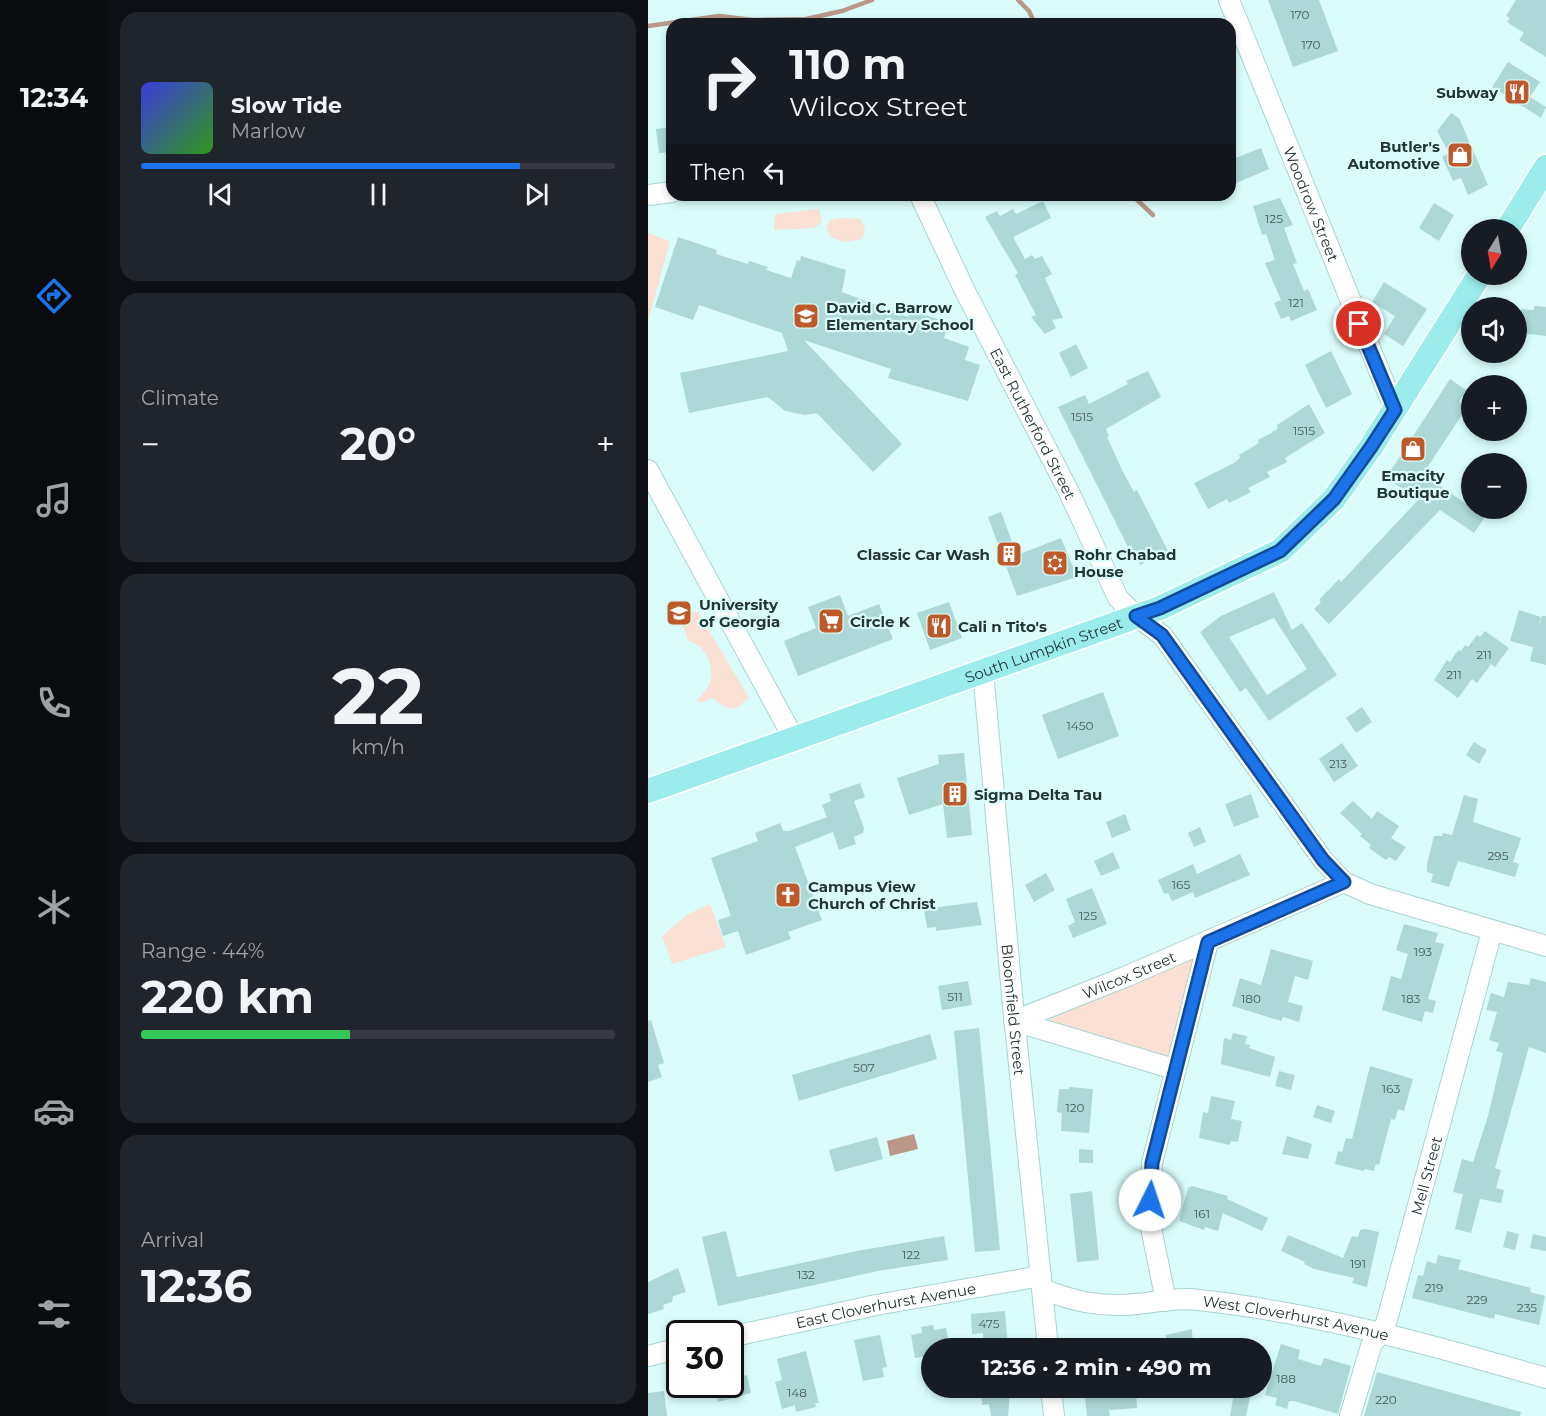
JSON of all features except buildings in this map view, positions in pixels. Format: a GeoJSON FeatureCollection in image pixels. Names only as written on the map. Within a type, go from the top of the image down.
{"type":"FeatureCollection","features":[{"type":"Feature","properties":{"kind":"main road"},"geometry":{"type":"LineString","coordinates":[[1514,219],[1546,166]]}},
{"type":"Feature","properties":{"kind":"main road","name":"South Lumpkin Street"},"geometry":{"type":"LineString","coordinates":[[648,791],[1160,608],[1280,551],[1334,499],[1371,447],[1473,285]]}},
{"type":"Feature","properties":{"kind":"street","name":"Woodrow Street"},"geometry":{"type":"LineString","coordinates":[[1229,0],[1395,410]]}},
{"type":"Feature","properties":{"kind":"street"},"geometry":{"type":"LineString","coordinates":[[648,195],[666,193]]}},
{"type":"Feature","properties":{"kind":"street","name":"East Rutherford Street"},"geometry":{"type":"LineString","coordinates":[[923,201],[965,291],[1069,492],[1118,598],[1136,616],[1162,635],[1323,860],[1344,882]]}},
{"type":"Feature","properties":{"kind":"street"},"geometry":{"type":"LineString","coordinates":[[648,470],[794,739]]}},
{"type":"Feature","properties":{"kind":"street","name":"Bloomfield Street"},"geometry":{"type":"LineString","coordinates":[[983,671],[1014,1021],[1047,1338]]}},
{"type":"Feature","properties":{"kind":"street"},"geometry":{"type":"LineString","coordinates":[[1344,882],[1404,906],[1546,946]]}},
{"type":"Feature","properties":{"kind":"street","name":"Wilcox Street"},"geometry":{"type":"LineString","coordinates":[[1014,1021],[1208,942],[1344,882]]}},
{"type":"Feature","properties":{"kind":"street","name":"Mell Street"},"geometry":{"type":"LineString","coordinates":[[1350,1416],[1372,1343],[1383,1332],[1492,931]]}},
{"type":"Feature","properties":{"kind":"street"},"geometry":{"type":"LineString","coordinates":[[1166,1301],[1149,1218],[1152,1163],[1208,942]]}},
{"type":"Feature","properties":{"kind":"street"},"geometry":{"type":"LineString","coordinates":[[1014,1021],[1174,1069]]}},
{"type":"Feature","properties":{"kind":"street","name":"West Cloverhurst Avenue"},"geometry":{"type":"LineString","coordinates":[[1042,1282],[1084,1303],[1103,1305],[1196,1299],[1383,1332],[1546,1377]]}},
{"type":"Feature","properties":{"kind":"street","name":"East Cloverhurst Avenue"},"geometry":{"type":"LineString","coordinates":[[744,1333],[865,1307],[1042,1282]]}},
{"type":"Feature","properties":{"kind":"street"},"geometry":{"type":"LineString","coordinates":[[648,1356],[666,1352]]}},
{"type":"Feature","properties":{"kind":"street"},"geometry":{"type":"LineString","coordinates":[[1052,1398],[1054,1416]]}},
{"type":"Feature","properties":{"kind":"shaded area"},"geometry":{"type":"Polygon","coordinates":[[[819,209],[822,222],[814,228],[774,230],[775,214],[819,209]]]}},
{"type":"Feature","properties":{"kind":"shaded area"},"geometry":{"type":"Polygon","coordinates":[[[861,219],[865,230],[862,239],[844,242],[831,237],[826,227],[830,220],[861,219]]]}},
{"type":"Feature","properties":{"kind":"shaded area"},"geometry":{"type":"Polygon","coordinates":[[[648,233],[670,241],[648,322],[648,233]]]}},
{"type":"Feature","properties":{"kind":"shaded area"},"geometry":{"type":"Polygon","coordinates":[[[698,612],[749,698],[735,709],[725,707],[712,698],[700,703],[697,700],[710,682],[711,667],[701,647],[688,641],[685,630],[678,622],[684,613],[698,612]]]}},
{"type":"Feature","properties":{"kind":"shaded area"},"geometry":{"type":"Polygon","coordinates":[[[710,904],[726,947],[672,964],[662,936],[688,914],[710,904]]]}},
{"type":"Feature","properties":{"kind":"shaded area"},"geometry":{"type":"Polygon","coordinates":[[[1195,956],[1171,1053],[1165,1059],[1050,1023],[1049,1017],[1195,956]]]}},
{"type":"Feature","properties":{"kind":"shaded area"},"geometry":{"type":"Polygon","coordinates":[[[914,1134],[918,1149],[890,1156],[887,1141],[914,1134]]]}},
{"type":"Feature","properties":{"kind":"waterway"},"geometry":{"type":"LineString","coordinates":[[810,18],[842,11],[872,0]]}},
{"type":"Feature","properties":{"kind":"waterway"},"geometry":{"type":"LineString","coordinates":[[1018,0],[1029,11],[1032,18]]}},
{"type":"Feature","properties":{"kind":"waterway"},"geometry":{"type":"LineString","coordinates":[[705,18],[719,16],[736,18]]}},
{"type":"Feature","properties":{"kind":"waterway"},"geometry":{"type":"LineString","coordinates":[[648,26],[666,23]]}},
{"type":"Feature","properties":{"kind":"waterway"},"geometry":{"type":"LineString","coordinates":[[1138,201],[1153,215]]}},
{"type":"Feature","properties":{"kind":"place","name":"Subway"},"geometry":{"type":"Point","coordinates":[1517,92]}},
{"type":"Feature","properties":{"kind":"place","name":"Butler's Automotive"},"geometry":{"type":"Point","coordinates":[1460,155]}},
{"type":"Feature","properties":{"kind":"place","name":"David C. Barrow Elementary School"},"geometry":{"type":"Point","coordinates":[806,316]}},
{"type":"Feature","properties":{"kind":"place","name":"Emacity Boutique"},"geometry":{"type":"Point","coordinates":[1413,449]}},
{"type":"Feature","properties":{"kind":"place","name":"Classic Car Wash"},"geometry":{"type":"Point","coordinates":[1009,554]}},
{"type":"Feature","properties":{"kind":"place","name":"Rohr Chabad House"},"geometry":{"type":"Point","coordinates":[1055,563]}},
{"type":"Feature","properties":{"kind":"place","name":"University of Georgia"},"geometry":{"type":"Point","coordinates":[679,613]}},
{"type":"Feature","properties":{"kind":"place","name":"Circle K"},"geometry":{"type":"Point","coordinates":[831,621]}},
{"type":"Feature","properties":{"kind":"place","name":"Cali n Tito's"},"geometry":{"type":"Point","coordinates":[939,626]}},
{"type":"Feature","properties":{"kind":"place","name":"Sigma Delta Tau"},"geometry":{"type":"Point","coordinates":[955,794]}},
{"type":"Feature","properties":{"kind":"place","name":"Campus View Church of Christ"},"geometry":{"type":"Point","coordinates":[788,895]}},
{"type":"Feature","properties":{"kind":"route"},"geometry":{"type":"LineString","coordinates":[[1150,1200],[1152,1163],[1208,942],[1344,882],[1323,860],[1162,635],[1136,616],[1160,608],[1280,551],[1334,499],[1395,410],[1359,324]]}}]}
